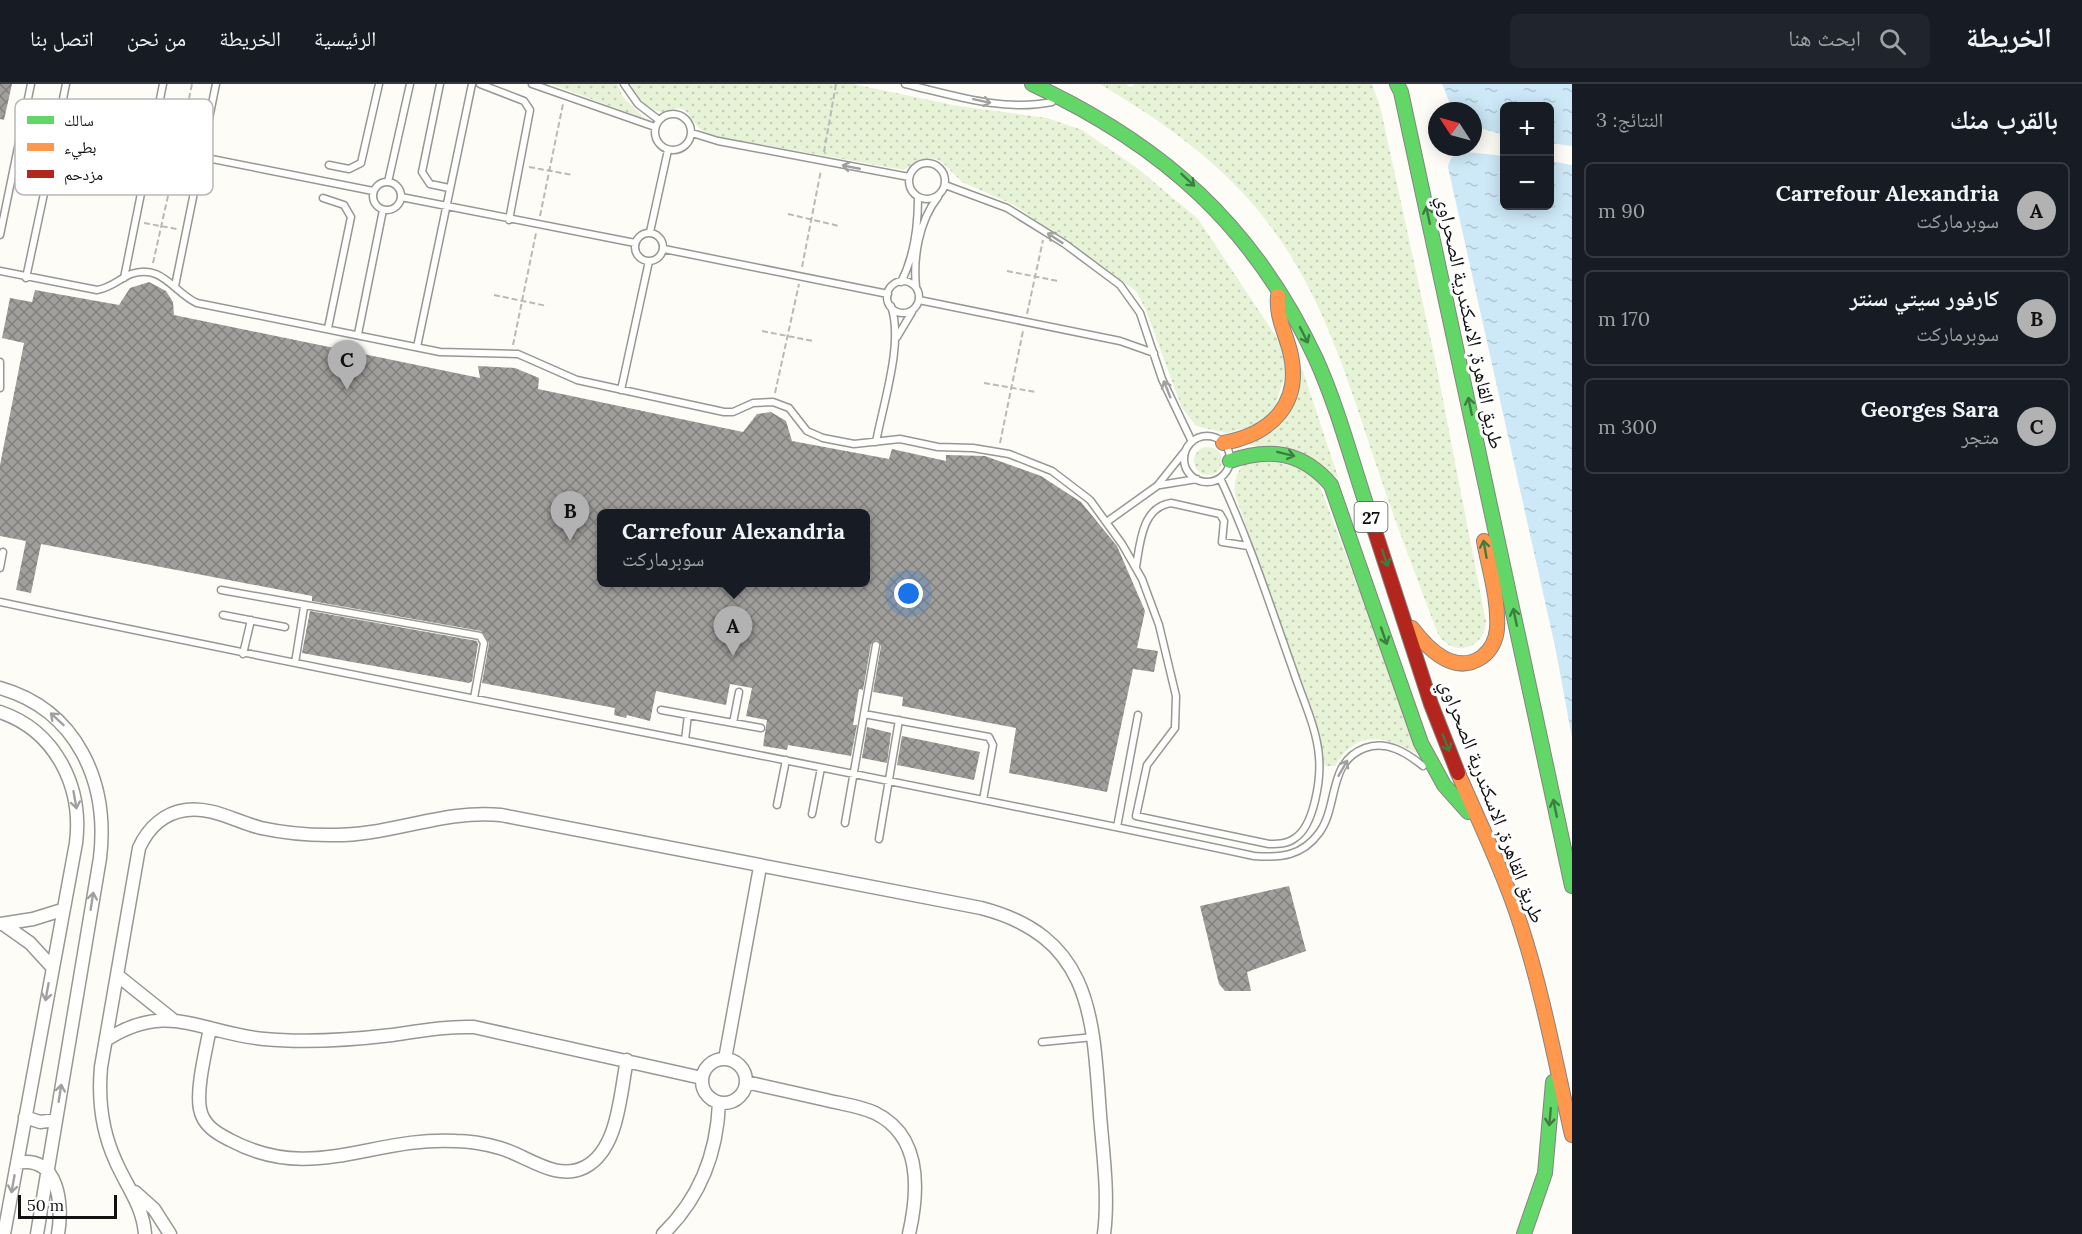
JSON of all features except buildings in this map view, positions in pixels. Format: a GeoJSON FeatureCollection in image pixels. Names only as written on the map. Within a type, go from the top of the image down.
{"type":"FeatureCollection","features":[{"type":"Feature","properties":{"kind":"highway","name":"طريق القاهرة, الاسكندرية الصحراوي"},"geometry":{"type":"LineString","coordinates":[[1032,84],[1065,97],[1130,134],[1187,179],[1237,233],[1279,292],[1317,363],[1407,622],[1442,733],[1510,893],[1526,941],[1572,1135]]}},
{"type":"Feature","properties":{"kind":"highway","name":"طريق القاهرة, الاسكندرية الصحراوي"},"geometry":{"type":"LineString","coordinates":[[1397,84],[1401,92],[1482,463],[1572,886]]}},
{"type":"Feature","properties":{"kind":"highway"},"geometry":{"type":"LineString","coordinates":[[1223,443],[1245,440],[1261,433],[1281,413],[1289,396],[1293,361],[1279,318],[1279,292]]}},
{"type":"Feature","properties":{"kind":"highway"},"geometry":{"type":"LineString","coordinates":[[1230,461],[1259,452],[1284,453],[1311,464],[1331,485],[1421,742],[1444,785],[1481,823]]}},
{"type":"Feature","properties":{"kind":"highway","name":"27"},"geometry":{"type":"LineString","coordinates":[[1407,622],[1429,648],[1452,662],[1461,663],[1478,659],[1485,654],[1495,640],[1497,623],[1478,502],[1482,463]]}},
{"type":"Feature","properties":{"kind":"highway"},"geometry":{"type":"LineString","coordinates":[[1524,1234],[1545,1173],[1555,1059]]}},
{"type":"Feature","properties":{"kind":"street"},"geometry":{"type":"LineString","coordinates":[[0,688],[30,699],[66,727],[89,762],[101,808],[100,858],[37,1234]]}},
{"type":"Feature","properties":{"kind":"street"},"geometry":{"type":"LineString","coordinates":[[0,712],[27,726],[48,743],[63,765],[73,790],[77,830],[4,1234]]}},
{"type":"Feature","properties":{"kind":"street"},"geometry":{"type":"LineString","coordinates":[[146,1234],[141,1210],[109,1147],[101,1116],[99,1083],[139,849],[150,829],[158,822],[177,812],[188,810],[210,812],[275,830],[333,836],[379,832],[447,816],[486,813],[981,908],[1017,920],[1044,938],[1072,970],[1087,1002],[1094,1037],[1106,1202],[1104,1234]]}},
{"type":"Feature","properties":{"kind":"street"},"geometry":{"type":"LineString","coordinates":[[725,1059],[760,867]]}},
{"type":"Feature","properties":{"kind":"street"},"geometry":{"type":"LineString","coordinates":[[2,924],[62,910]]}},
{"type":"Feature","properties":{"kind":"street"},"geometry":{"type":"LineString","coordinates":[[2,924],[30,943],[52,967]]}},
{"type":"Feature","properties":{"kind":"street"},"geometry":{"type":"LineString","coordinates":[[117,975],[172,1019]]}},
{"type":"Feature","properties":{"kind":"street"},"geometry":{"type":"LineString","coordinates":[[106,1040],[137,1024],[172,1019],[255,1038],[309,1040],[366,1038],[440,1028],[474,1027],[702,1078]]}},
{"type":"Feature","properties":{"kind":"street"},"geometry":{"type":"LineString","coordinates":[[210,1028],[200,1096],[203,1118],[212,1129],[243,1147],[293,1160],[339,1157],[403,1142],[443,1140],[499,1148],[548,1169],[577,1170],[600,1155],[609,1139],[627,1060]]}},
{"type":"Feature","properties":{"kind":"street"},"geometry":{"type":"LineString","coordinates":[[725,1059],[739,1065],[746,1082],[738,1098],[719,1103],[705,1092],[702,1078],[710,1064],[725,1059]]}},
{"type":"Feature","properties":{"kind":"street"},"geometry":{"type":"LineString","coordinates":[[746,1082],[858,1107],[877,1114],[894,1126],[906,1143],[914,1162],[914,1196],[909,1234]]}},
{"type":"Feature","properties":{"kind":"street"},"geometry":{"type":"LineString","coordinates":[[663,1234],[685,1210],[704,1177],[715,1141],[719,1103]]}},
{"type":"Feature","properties":{"kind":"street"},"geometry":{"type":"LineString","coordinates":[[25,1117],[40,1122],[56,1120]]}},
{"type":"Feature","properties":{"kind":"street"},"geometry":{"type":"LineString","coordinates":[[17,1163],[33,1162],[47,1171],[60,1198],[62,1212],[58,1234]]}},
{"type":"Feature","properties":{"kind":"street"},"geometry":{"type":"LineString","coordinates":[[131,1190],[154,1209],[170,1234]]}},
{"type":"Feature","properties":{"kind":"lane"},"geometry":{"type":"LineString","coordinates":[[28,99],[31,84]]}},
{"type":"Feature","properties":{"kind":"lane"},"geometry":{"type":"LineString","coordinates":[[65,99],[66,84]]}},
{"type":"Feature","properties":{"kind":"lane"},"geometry":{"type":"LineString","coordinates":[[160,99],[163,84]]}},
{"type":"Feature","properties":{"kind":"lane"},"geometry":{"type":"LineString","coordinates":[[213,99],[216,84]]}},
{"type":"Feature","properties":{"kind":"lane"},"geometry":{"type":"LineString","coordinates":[[329,165],[349,169],[362,163],[379,84]]}},
{"type":"Feature","properties":{"kind":"lane"},"geometry":{"type":"LineString","coordinates":[[388,182],[410,84]]}},
{"type":"Feature","properties":{"kind":"lane"},"geometry":{"type":"LineString","coordinates":[[440,84],[422,172],[430,184],[449,188]]}},
{"type":"Feature","properties":{"kind":"lane"},"geometry":{"type":"LineString","coordinates":[[417,347],[472,84]]}},
{"type":"Feature","properties":{"kind":"lane"},"geometry":{"type":"LineString","coordinates":[[480,84],[524,101],[530,106],[509,220]]}},
{"type":"Feature","properties":{"kind":"lane"},"geometry":{"type":"LineString","coordinates":[[532,84],[657,124]]}},
{"type":"Feature","properties":{"kind":"lane"},"geometry":{"type":"LineString","coordinates":[[624,84],[638,104],[657,124],[657,141],[668,150],[682,149],[692,133],[690,124],[679,115],[665,116],[657,124]]}},
{"type":"Feature","properties":{"kind":"lane"},"geometry":{"type":"LineString","coordinates":[[905,84],[1008,105],[1044,103],[1065,97]]}},
{"type":"Feature","properties":{"kind":"lane"},"geometry":{"type":"LineString","coordinates":[[692,133],[718,141],[909,177]]}},
{"type":"Feature","properties":{"kind":"lane"},"geometry":{"type":"LineString","coordinates":[[650,232],[668,150]]}},
{"type":"Feature","properties":{"kind":"lane"},"geometry":{"type":"LineString","coordinates":[[213,158],[374,192]]}},
{"type":"Feature","properties":{"kind":"lane"},"geometry":{"type":"LineString","coordinates":[[0,235],[15,163]]}},
{"type":"Feature","properties":{"kind":"lane"},"geometry":{"type":"LineString","coordinates":[[876,442],[895,340],[895,321],[888,294],[893,286],[901,282],[909,260],[918,217],[918,198],[910,189],[909,177],[915,167],[927,163],[934,164],[943,172],[945,185],[927,212],[922,226],[915,270],[919,300],[895,340]]}},
{"type":"Feature","properties":{"kind":"lane"},"geometry":{"type":"LineString","coordinates":[[388,182],[398,187],[401,197],[394,208],[383,210],[375,204],[374,192],[379,184],[388,182]]}},
{"type":"Feature","properties":{"kind":"lane"},"geometry":{"type":"LineString","coordinates":[[945,185],[997,203],[1045,231],[1108,275],[1128,294],[1140,313],[1170,398],[1192,442]]}},
{"type":"Feature","properties":{"kind":"lane"},"geometry":{"type":"LineString","coordinates":[[26,278],[44,195]]}},
{"type":"Feature","properties":{"kind":"lane"},"geometry":{"type":"LineString","coordinates":[[124,278],[140,195]]}},
{"type":"Feature","properties":{"kind":"lane"},"geometry":{"type":"LineString","coordinates":[[175,286],[193,195]]}},
{"type":"Feature","properties":{"kind":"lane"},"geometry":{"type":"LineString","coordinates":[[918,198],[932,199],[938,196]]}},
{"type":"Feature","properties":{"kind":"lane"},"geometry":{"type":"LineString","coordinates":[[401,197],[635,243]]}},
{"type":"Feature","properties":{"kind":"lane"},"geometry":{"type":"LineString","coordinates":[[322,198],[344,205],[351,217],[328,328]]}},
{"type":"Feature","properties":{"kind":"lane"},"geometry":{"type":"LineString","coordinates":[[358,334],[383,210]]}},
{"type":"Feature","properties":{"kind":"lane"},"geometry":{"type":"LineString","coordinates":[[650,232],[661,237],[664,249],[656,260],[649,261],[638,255],[635,243],[638,237],[650,232]]}},
{"type":"Feature","properties":{"kind":"lane"},"geometry":{"type":"LineString","coordinates":[[664,249],[888,294]]}},
{"type":"Feature","properties":{"kind":"lane"},"geometry":{"type":"LineString","coordinates":[[621,390],[649,261]]}},
{"type":"Feature","properties":{"kind":"lane"},"geometry":{"type":"LineString","coordinates":[[0,271],[26,278],[97,290],[111,287],[124,278],[142,272],[151,272],[160,275],[184,296],[197,303],[452,353],[511,352],[535,360],[568,378],[729,413],[753,403],[773,402],[789,408],[811,434],[849,444],[900,439],[938,447],[998,451],[1023,458],[1059,476],[1090,500],[1108,521],[1136,567],[1159,625],[1173,681],[1177,714],[1175,728],[1147,765],[1136,816],[1136,831]]}},
{"type":"Feature","properties":{"kind":"lane"},"geometry":{"type":"LineString","coordinates":[[901,282],[916,287]]}},
{"type":"Feature","properties":{"kind":"lane"},"geometry":{"type":"LineString","coordinates":[[919,300],[1120,341],[1154,353]]}},
{"type":"Feature","properties":{"kind":"lane"},"geometry":{"type":"LineString","coordinates":[[891,306],[901,313],[913,310]]}},
{"type":"Feature","properties":{"kind":"lane"},"geometry":{"type":"LineString","coordinates":[[0,362],[0,388]]}},
{"type":"Feature","properties":{"kind":"lane"},"geometry":{"type":"LineString","coordinates":[[1108,521],[1157,486],[1187,448],[1192,442],[1204,436],[1223,443],[1230,461],[1220,478],[1208,482],[1197,479],[1191,475],[1184,463],[1187,448]]}},
{"type":"Feature","properties":{"kind":"lane"},"geometry":{"type":"LineString","coordinates":[[1136,816],[1269,844],[1280,844],[1296,838],[1307,823],[1318,788],[1319,757],[1316,742],[1248,546],[1220,478]]}},
{"type":"Feature","properties":{"kind":"lane"},"geometry":{"type":"LineString","coordinates":[[1157,486],[1197,479]]}},
{"type":"Feature","properties":{"kind":"lane"},"geometry":{"type":"LineString","coordinates":[[1136,567],[1146,524],[1155,509],[1163,504],[1171,503],[1220,514],[1224,521],[1222,542],[1248,546]]}},
{"type":"Feature","properties":{"kind":"lane"},"geometry":{"type":"LineString","coordinates":[[0,568],[3,552]]}},
{"type":"Feature","properties":{"kind":"lane"},"geometry":{"type":"LineString","coordinates":[[220,590],[482,638],[484,643],[474,698]]}},
{"type":"Feature","properties":{"kind":"lane"},"geometry":{"type":"LineString","coordinates":[[0,602],[243,654],[786,760],[1254,856],[1280,857],[1300,851],[1315,839],[1325,823],[1340,769],[1352,754],[1369,746],[1388,746],[1396,749],[1421,765],[1444,785]]}},
{"type":"Feature","properties":{"kind":"lane"},"geometry":{"type":"LineString","coordinates":[[295,663],[304,607]]}},
{"type":"Feature","properties":{"kind":"lane"},"geometry":{"type":"LineString","coordinates":[[223,615],[285,627]]}},
{"type":"Feature","properties":{"kind":"lane"},"geometry":{"type":"LineString","coordinates":[[243,654],[251,620]]}},
{"type":"Feature","properties":{"kind":"lane"},"geometry":{"type":"LineString","coordinates":[[845,823],[876,645]]}},
{"type":"Feature","properties":{"kind":"lane"},"geometry":{"type":"LineString","coordinates":[[733,723],[739,692]]}},
{"type":"Feature","properties":{"kind":"lane"},"geometry":{"type":"LineString","coordinates":[[661,710],[761,729]]}},
{"type":"Feature","properties":{"kind":"lane"},"geometry":{"type":"LineString","coordinates":[[864,714],[991,739],[993,745],[983,800]]}},
{"type":"Feature","properties":{"kind":"lane"},"geometry":{"type":"LineString","coordinates":[[685,740],[688,715]]}},
{"type":"Feature","properties":{"kind":"lane"},"geometry":{"type":"LineString","coordinates":[[1118,827],[1138,715]]}},
{"type":"Feature","properties":{"kind":"lane"},"geometry":{"type":"LineString","coordinates":[[879,839],[899,720]]}},
{"type":"Feature","properties":{"kind":"lane"},"geometry":{"type":"LineString","coordinates":[[777,805],[786,760]]}},
{"type":"Feature","properties":{"kind":"lane"},"geometry":{"type":"LineString","coordinates":[[812,814],[821,768]]}},
{"type":"Feature","properties":{"kind":"lane"},"geometry":{"type":"LineString","coordinates":[[1042,1042],[1094,1037]]}},
{"type":"Feature","properties":{"kind":"path"},"geometry":{"type":"LineString","coordinates":[[189,99],[192,84]]}},
{"type":"Feature","properties":{"kind":"path"},"geometry":{"type":"LineString","coordinates":[[773,402],[813,220],[836,84]]}},
{"type":"Feature","properties":{"kind":"path"},"geometry":{"type":"LineString","coordinates":[[520,165],[573,175]]}},
{"type":"Feature","properties":{"kind":"path"},"geometry":{"type":"LineString","coordinates":[[151,272],[169,195]]}},
{"type":"Feature","properties":{"kind":"path"},"geometry":{"type":"LineString","coordinates":[[788,214],[839,225]]}},
{"type":"Feature","properties":{"kind":"path"},"geometry":{"type":"LineString","coordinates":[[135,222],[186,231]]}},
{"type":"Feature","properties":{"kind":"path"},"geometry":{"type":"LineString","coordinates":[[998,451],[1045,231]]}},
{"type":"Feature","properties":{"kind":"path"},"geometry":{"type":"LineString","coordinates":[[1007,271],[1058,281]]}},
{"type":"Feature","properties":{"kind":"path"},"geometry":{"type":"LineString","coordinates":[[494,296],[547,306]]}},
{"type":"Feature","properties":{"kind":"path"},"geometry":{"type":"LineString","coordinates":[[762,331],[813,341]]}},
{"type":"Feature","properties":{"kind":"path"},"geometry":{"type":"LineString","coordinates":[[984,382],[1036,392]]}},
{"type":"Feature","properties":{"kind":"green space"},"geometry":{"type":"Polygon","coordinates":[[[551,84],[617,84],[623,97],[645,119],[551,84]]]}},
{"type":"Feature","properties":{"kind":"green space"},"geometry":{"type":"Polygon","coordinates":[[[631,84],[853,84],[958,106],[1047,118],[1082,130],[1137,168],[1198,219],[1279,341],[1288,365],[1270,422],[1227,433],[1196,426],[1182,408],[1145,308],[1136,291],[1012,204],[962,182],[941,161],[931,158],[919,160],[904,170],[720,137],[701,130],[684,110],[656,111],[638,98],[631,84]]]}},
{"type":"Feature","properties":{"kind":"green space"},"geometry":{"type":"Polygon","coordinates":[[[1100,84],[1126,84],[1131,88],[1135,84],[1372,84],[1380,106],[1435,359],[1486,622],[1480,639],[1474,644],[1459,648],[1451,646],[1438,634],[1332,338],[1283,243],[1244,194],[1207,158],[1166,126],[1100,84]]]}},
{"type":"Feature","properties":{"kind":"green space"},"geometry":{"type":"Polygon","coordinates":[[[1302,368],[1338,477],[1249,444],[1302,368]]]}},
{"type":"Feature","properties":{"kind":"green space"},"geometry":{"type":"Polygon","coordinates":[[[1208,447],[1218,451],[1222,461],[1218,471],[1208,475],[1198,471],[1194,461],[1198,451],[1208,447]]]}},
{"type":"Feature","properties":{"kind":"green space"},"geometry":{"type":"Polygon","coordinates":[[[1254,457],[1314,471],[1422,756],[1398,744],[1375,739],[1354,745],[1344,753],[1335,766],[1325,766],[1302,688],[1235,494],[1238,472],[1254,457]]]}},
{"type":"Feature","properties":{"kind":"water"},"geometry":{"type":"Polygon","coordinates":[[[1442,84],[1572,84],[1572,146],[1554,144],[1554,102],[1500,102],[1500,134],[1482,129],[1482,102],[1449,102],[1442,84]]]}},
{"type":"Feature","properties":{"kind":"water"},"geometry":{"type":"Polygon","coordinates":[[[1482,154],[1500,156],[1500,210],[1554,210],[1554,162],[1572,165],[1572,738],[1556,651],[1448,167],[1453,156],[1482,156],[1482,154]]]}},
{"type":"Feature","properties":{"kind":"traffic: fast"},"geometry":{"type":"LineString","coordinates":[[1032,84],[1123,134],[1163,163],[1200,194],[1264,268],[1316,359],[1338,416],[1369,513]]}},
{"type":"Feature","properties":{"kind":"traffic: fast"},"geometry":{"type":"LineString","coordinates":[[1397,84],[1401,92],[1572,886]]}},
{"type":"Feature","properties":{"kind":"traffic: fast"},"geometry":{"type":"LineString","coordinates":[[1230,461],[1259,454],[1285,455],[1309,465],[1331,485],[1421,743],[1444,785],[1468,812]]}},
{"type":"Feature","properties":{"kind":"traffic: fast"},"geometry":{"type":"LineString","coordinates":[[1524,1234],[1545,1173],[1553,1082]]}},
{"type":"Feature","properties":{"kind":"traffic: slow"},"geometry":{"type":"LineString","coordinates":[[1223,443],[1240,439],[1269,424],[1280,413],[1287,401],[1292,386],[1293,370],[1280,317],[1278,296]]}},
{"type":"Feature","properties":{"kind":"traffic: slow"},"geometry":{"type":"LineString","coordinates":[[1412,628],[1442,658],[1452,662],[1472,662],[1488,651],[1496,637],[1497,618],[1484,541]]}},
{"type":"Feature","properties":{"kind":"traffic: slow"},"geometry":{"type":"LineString","coordinates":[[1458,773],[1521,926],[1543,1004],[1572,1135]]}},
{"type":"Feature","properties":{"kind":"traffic: jam"},"geometry":{"type":"LineString","coordinates":[[1369,513],[1431,704],[1458,773]]}},
{"type":"Feature","properties":{"kind":"place","name":"Georges Sara"},"geometry":{"type":"Point","coordinates":[347,390]}},
{"type":"Feature","properties":{"kind":"place","name":"كارفور سيتي سنتر"},"geometry":{"type":"Point","coordinates":[570,541]}},
{"type":"Feature","properties":{"kind":"place","name":"Carrefour Alexandria"},"geometry":{"type":"Point","coordinates":[733,656]}}]}
